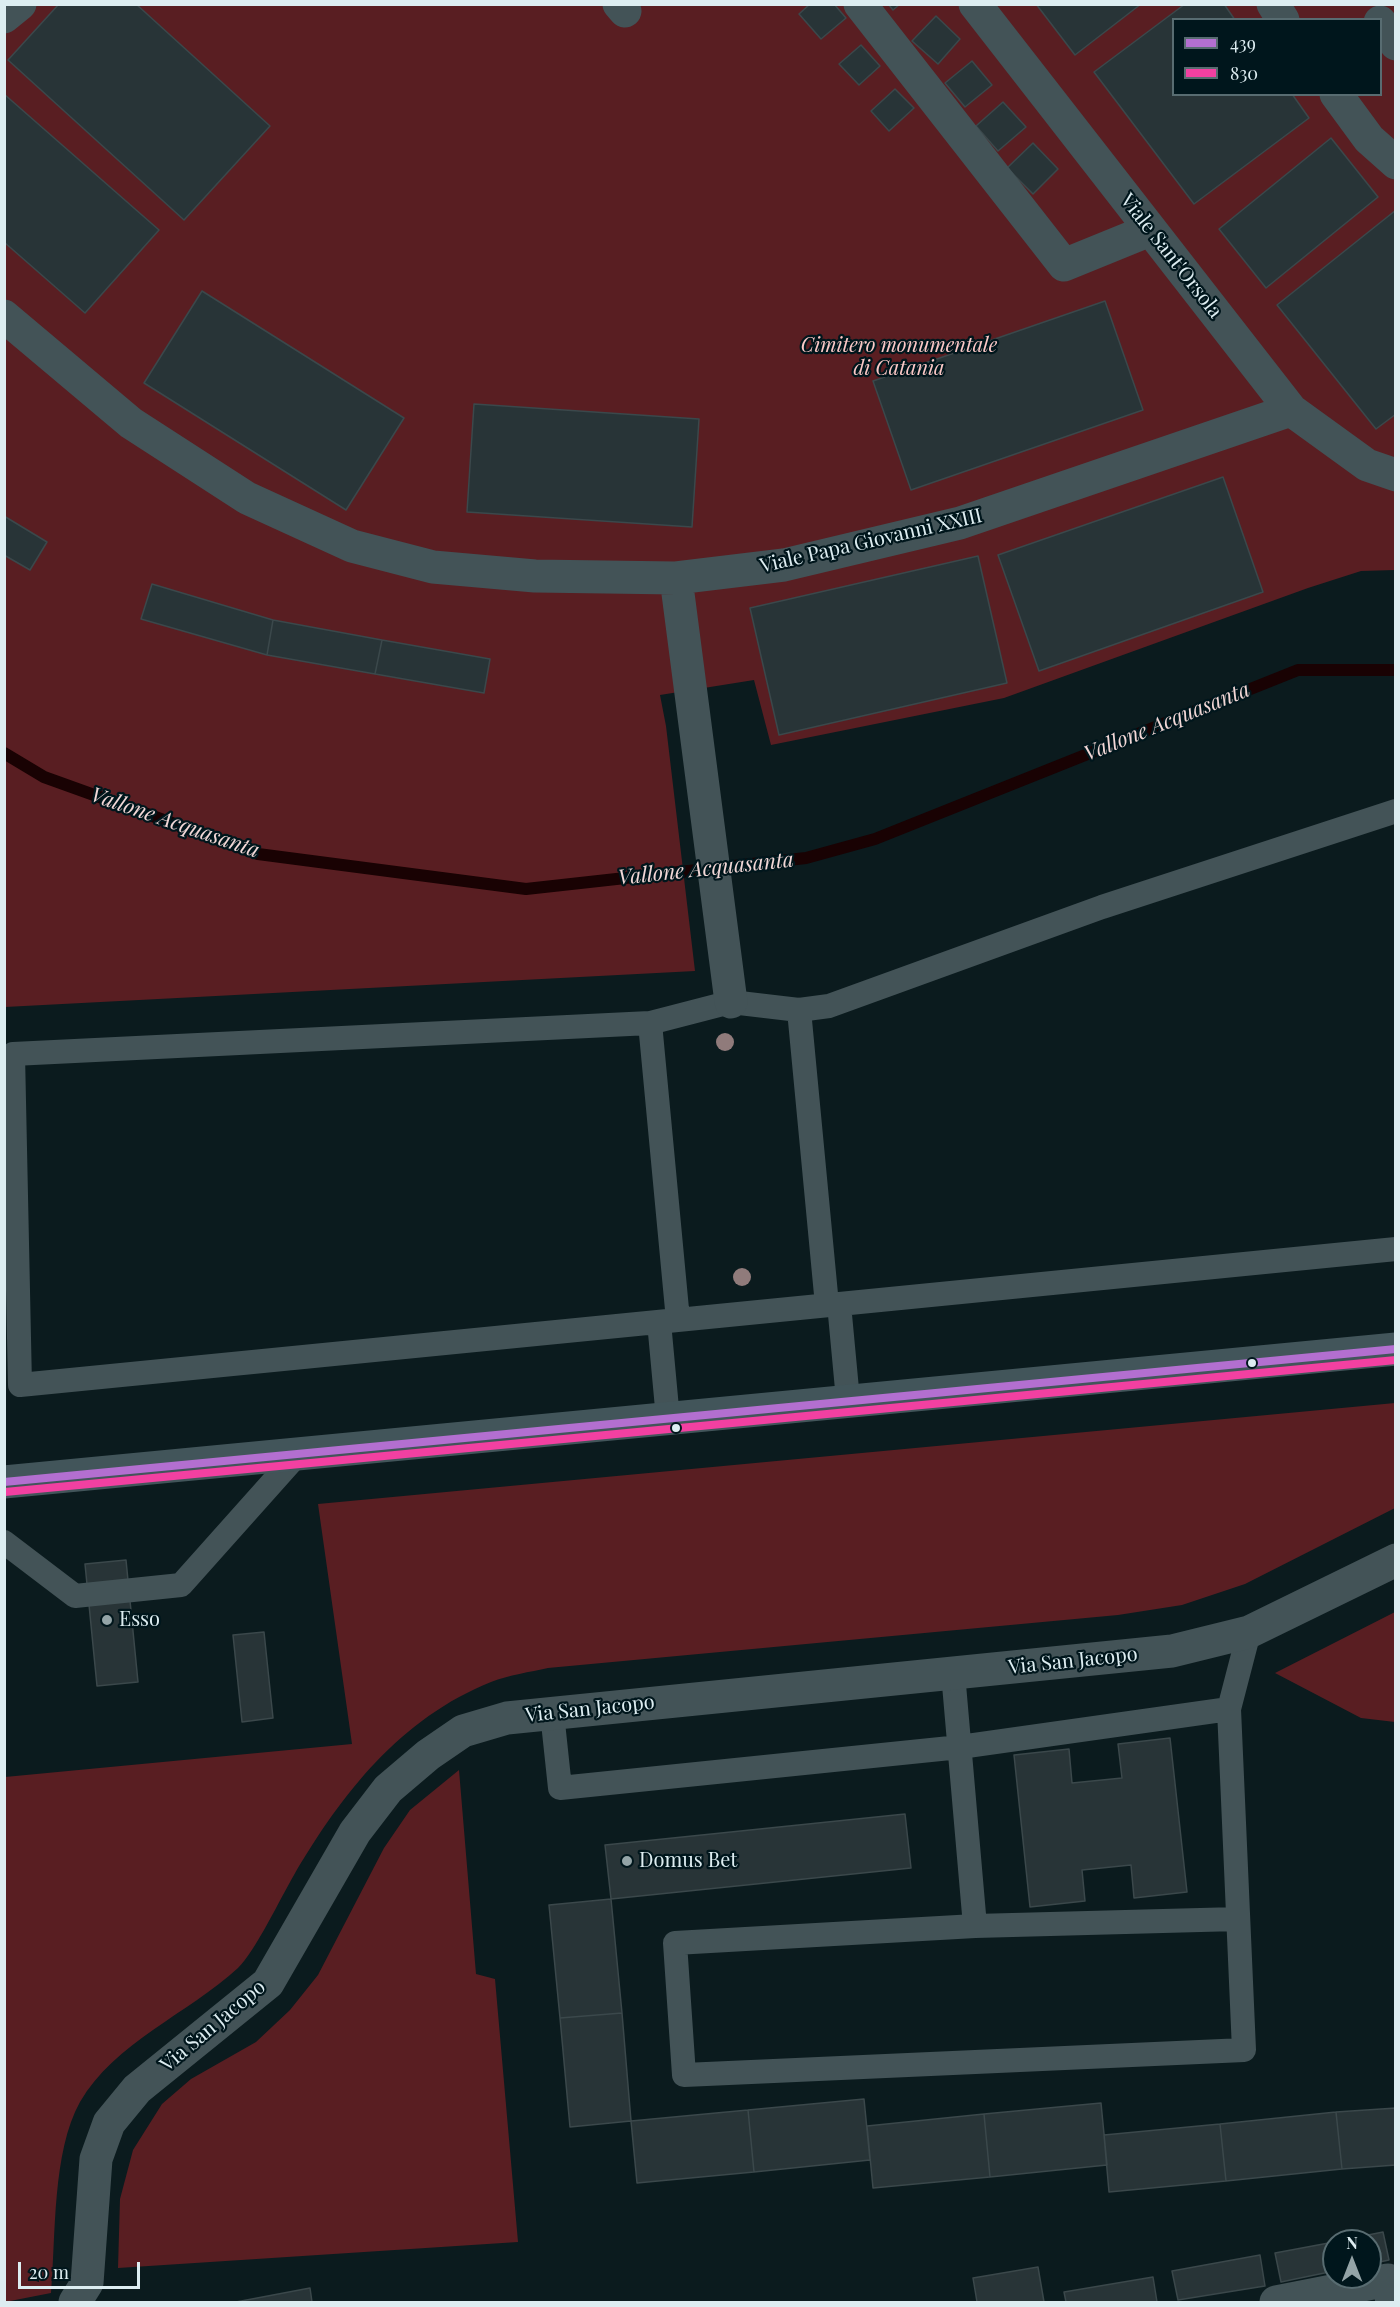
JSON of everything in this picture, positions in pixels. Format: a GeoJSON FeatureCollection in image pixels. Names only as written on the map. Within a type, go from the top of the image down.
{"type":"FeatureCollection","features":[{"type":"Feature","properties":{"kind":"main road"},"geometry":{"type":"LineString","coordinates":[[4,1482],[1395,1349]]}},
{"type":"Feature","properties":{"kind":"street"},"geometry":{"type":"LineString","coordinates":[[4,17],[21,4]]}},
{"type":"Feature","properties":{"kind":"street"},"geometry":{"type":"LineString","coordinates":[[860,4],[1064,265],[1150,230]]}},
{"type":"Feature","properties":{"kind":"street","name":"Viale Sant'Orsola"},"geometry":{"type":"LineString","coordinates":[[975,4],[1291,410],[1367,465],[1395,475]]}},
{"type":"Feature","properties":{"kind":"street"},"geometry":{"type":"LineString","coordinates":[[1273,4],[1282,18]]}},
{"type":"Feature","properties":{"kind":"street"},"geometry":{"type":"LineString","coordinates":[[1372,4],[1379,18]]}},
{"type":"Feature","properties":{"kind":"street"},"geometry":{"type":"LineString","coordinates":[[1382,24],[1395,44]]}},
{"type":"Feature","properties":{"kind":"street"},"geometry":{"type":"LineString","coordinates":[[1337,96],[1369,139],[1395,163]]}},
{"type":"Feature","properties":{"kind":"street","name":"Viale Papa Giovanni XXIII"},"geometry":{"type":"LineString","coordinates":[[4,316],[131,423],[247,498],[352,546],[434,567],[535,576],[676,578],[784,565],[960,524],[1291,410]]}},
{"type":"Feature","properties":{"kind":"street"},"geometry":{"type":"LineString","coordinates":[[676,578],[731,1002]]}},
{"type":"Feature","properties":{"kind":"street","name":"Via San Jacopo"},"geometry":{"type":"LineString","coordinates":[[81,2293],[96,2159],[109,2123],[137,2090],[268,1983],[355,1832],[388,1789],[428,1755],[463,1731],[507,1718],[1172,1651],[1249,1632],[1395,1560]]}},
{"type":"Feature","properties":{"kind":"street"},"geometry":{"type":"LineString","coordinates":[[1276,2302],[1388,2280],[1392,2302]]}},
{"type":"Feature","properties":{"kind":"lane"},"geometry":{"type":"LineString","coordinates":[[1395,811],[1102,907],[829,1006],[799,1010],[731,1002],[650,1023],[13,1054],[20,1385],[1395,1249]]}},
{"type":"Feature","properties":{"kind":"lane"},"geometry":{"type":"LineString","coordinates":[[799,1010],[833,1305],[848,1400]]}},
{"type":"Feature","properties":{"kind":"lane"},"geometry":{"type":"LineString","coordinates":[[650,1023],[668,1321],[668,1419]]}},
{"type":"Feature","properties":{"kind":"lane"},"geometry":{"type":"LineString","coordinates":[[4,1542],[75,1596],[181,1585],[297,1455]]}},
{"type":"Feature","properties":{"kind":"lane"},"geometry":{"type":"LineString","coordinates":[[1238,1919],[975,1926],[675,1943],[684,2075],[1244,2050],[1229,1709],[1249,1632]]}},
{"type":"Feature","properties":{"kind":"lane"},"geometry":{"type":"LineString","coordinates":[[953,1673],[975,1926]]}},
{"type":"Feature","properties":{"kind":"lane"},"geometry":{"type":"LineString","coordinates":[[552,1713],[560,1788],[960,1747],[1229,1709]]}},
{"type":"Feature","properties":{"kind":"green space","name":"Cimitero monumentale di Catania"},"geometry":{"type":"Polygon","coordinates":[[[5,5],[1395,5],[1395,570],[1361,571],[1308,588],[1004,698],[771,745],[754,680],[660,695],[666,726],[695,971],[5,1007],[5,5]]]}},
{"type":"Feature","properties":{"kind":"green space"},"geometry":{"type":"Polygon","coordinates":[[[1395,1403],[1395,1508],[1245,1584],[1182,1605],[1118,1615],[548,1668],[491,1682],[459,1697],[429,1716],[377,1761],[332,1815],[294,1875],[268,1924],[238,1968],[132,2046],[112,2062],[95,2081],[80,2102],[64,2145],[57,2195],[51,2293],[5,2302],[5,1777],[352,1744],[318,1504],[1395,1403]]]}},
{"type":"Feature","properties":{"kind":"green space"},"geometry":{"type":"Polygon","coordinates":[[[1395,1612],[1395,1722],[1361,1718],[1275,1673],[1395,1612]]]}},
{"type":"Feature","properties":{"kind":"green space"},"geometry":{"type":"Polygon","coordinates":[[[459,1770],[476,1974],[495,1979],[518,2242],[118,2268],[120,2199],[133,2150],[162,2104],[191,2079],[256,2042],[290,2010],[318,1975],[384,1848],[410,1810],[459,1770]]]}},
{"type":"Feature","properties":{"kind":"building"},"geometry":{"type":"Polygon","coordinates":[[[59,4],[136,4],[270,126],[184,220],[8,60],[59,4]]]}},
{"type":"Feature","properties":{"kind":"building"},"geometry":{"type":"Polygon","coordinates":[[[810,4],[834,4],[846,18],[821,39],[799,14],[810,4]]]}},
{"type":"Feature","properties":{"kind":"building"},"geometry":{"type":"Polygon","coordinates":[[[888,4],[900,4],[893,10],[888,4]]]}},
{"type":"Feature","properties":{"kind":"building"},"geometry":{"type":"Polygon","coordinates":[[[1036,4],[1141,4],[1075,55],[1036,4]]]}},
{"type":"Feature","properties":{"kind":"building"},"geometry":{"type":"Polygon","coordinates":[[[1185,4],[1224,4],[1234,18],[1172,18],[1172,96],[1293,96],[1309,118],[1194,204],[1094,72],[1185,4]]]}},
{"type":"Feature","properties":{"kind":"building"},"geometry":{"type":"Polygon","coordinates":[[[936,16],[960,39],[938,64],[912,41],[936,16]]]}},
{"type":"Feature","properties":{"kind":"building"},"geometry":{"type":"Polygon","coordinates":[[[861,45],[880,66],[859,85],[839,64],[861,45]]]}},
{"type":"Feature","properties":{"kind":"building"},"geometry":{"type":"Polygon","coordinates":[[[972,61],[992,85],[965,107],[945,83],[972,61]]]}},
{"type":"Feature","properties":{"kind":"building"},"geometry":{"type":"Polygon","coordinates":[[[895,89],[914,108],[889,131],[871,111],[895,89]]]}},
{"type":"Feature","properties":{"kind":"building"},"geometry":{"type":"Polygon","coordinates":[[[4,94],[159,230],[85,313],[4,242],[4,94]]]}},
{"type":"Feature","properties":{"kind":"building"},"geometry":{"type":"Polygon","coordinates":[[[1003,102],[1026,127],[998,151],[976,126],[1003,102]]]}},
{"type":"Feature","properties":{"kind":"building"},"geometry":{"type":"Polygon","coordinates":[[[1331,138],[1378,197],[1266,288],[1219,229],[1331,138]]]}},
{"type":"Feature","properties":{"kind":"building"},"geometry":{"type":"Polygon","coordinates":[[[1033,143],[1058,169],[1033,194],[1007,168],[1033,143]]]}},
{"type":"Feature","properties":{"kind":"building"},"geometry":{"type":"Polygon","coordinates":[[[1396,210],[1396,414],[1376,429],[1277,305],[1396,210]]]}},
{"type":"Feature","properties":{"kind":"building"},"geometry":{"type":"Polygon","coordinates":[[[202,291],[404,418],[346,510],[144,383],[202,291]]]}},
{"type":"Feature","properties":{"kind":"building"},"geometry":{"type":"Polygon","coordinates":[[[1105,301],[1143,410],[911,490],[873,381],[1105,301]]]}},
{"type":"Feature","properties":{"kind":"building"},"geometry":{"type":"Polygon","coordinates":[[[474,404],[699,419],[692,527],[467,512],[474,404]]]}},
{"type":"Feature","properties":{"kind":"building"},"geometry":{"type":"Polygon","coordinates":[[[1223,477],[1263,592],[1039,671],[998,555],[1223,477]]]}},
{"type":"Feature","properties":{"kind":"building"},"geometry":{"type":"Polygon","coordinates":[[[4,516],[47,542],[30,570],[4,555],[4,516]]]}},
{"type":"Feature","properties":{"kind":"building"},"geometry":{"type":"Polygon","coordinates":[[[978,556],[1007,683],[779,735],[750,608],[978,556]]]}},
{"type":"Feature","properties":{"kind":"building"},"geometry":{"type":"Polygon","coordinates":[[[152,584],[273,620],[267,655],[141,619],[152,584]]]}},
{"type":"Feature","properties":{"kind":"building"},"geometry":{"type":"Polygon","coordinates":[[[273,620],[382,640],[375,674],[267,655],[273,620]]]}},
{"type":"Feature","properties":{"kind":"building"},"geometry":{"type":"Polygon","coordinates":[[[382,640],[490,659],[484,693],[375,674],[382,640]]]}},
{"type":"Feature","properties":{"kind":"building"},"geometry":{"type":"Polygon","coordinates":[[[126,1560],[138,1682],[97,1686],[85,1564],[126,1560]]]}},
{"type":"Feature","properties":{"kind":"building"},"geometry":{"type":"Polygon","coordinates":[[[264,1632],[273,1718],[242,1722],[233,1635],[264,1632]]]}},
{"type":"Feature","properties":{"kind":"building"},"geometry":{"type":"Polygon","coordinates":[[[1170,1738],[1187,1892],[1134,1898],[1131,1865],[1082,1870],[1085,1901],[1030,1907],[1014,1755],[1069,1749],[1072,1783],[1122,1778],[1118,1744],[1170,1738]]]}},
{"type":"Feature","properties":{"kind":"building"},"geometry":{"type":"Polygon","coordinates":[[[905,1814],[911,1868],[611,1899],[605,1845],[905,1814]]]}},
{"type":"Feature","properties":{"kind":"building"},"geometry":{"type":"Polygon","coordinates":[[[611,1899],[622,2013],[560,2018],[549,1905],[611,1899]]]}},
{"type":"Feature","properties":{"kind":"building"},"geometry":{"type":"Polygon","coordinates":[[[622,2013],[631,2121],[570,2127],[560,2018],[622,2013]]]}},
{"type":"Feature","properties":{"kind":"building"},"geometry":{"type":"Polygon","coordinates":[[[864,2099],[870,2160],[754,2172],[748,2110],[864,2099]]]}},
{"type":"Feature","properties":{"kind":"building"},"geometry":{"type":"Polygon","coordinates":[[[1101,2103],[1107,2165],[990,2177],[984,2114],[1101,2103]]]}},
{"type":"Feature","properties":{"kind":"building"},"geometry":{"type":"Polygon","coordinates":[[[1396,2108],[1396,2165],[1342,2169],[1336,2112],[1396,2108]]]}},
{"type":"Feature","properties":{"kind":"building"},"geometry":{"type":"Polygon","coordinates":[[[748,2110],[754,2172],[637,2183],[631,2121],[748,2110]]]}},
{"type":"Feature","properties":{"kind":"building"},"geometry":{"type":"Polygon","coordinates":[[[1336,2112],[1342,2169],[1226,2181],[1220,2124],[1336,2112]]]}},
{"type":"Feature","properties":{"kind":"building"},"geometry":{"type":"Polygon","coordinates":[[[984,2114],[990,2177],[873,2188],[867,2126],[984,2114]]]}},
{"type":"Feature","properties":{"kind":"building"},"geometry":{"type":"Polygon","coordinates":[[[1220,2124],[1226,2181],[1109,2192],[1104,2135],[1220,2124]]]}},
{"type":"Feature","properties":{"kind":"building"},"geometry":{"type":"Polygon","coordinates":[[[1382,2232],[1389,2260],[1382,2261],[1382,2232]]]}},
{"type":"Feature","properties":{"kind":"building"},"geometry":{"type":"Polygon","coordinates":[[[1322,2244],[1322,2273],[1281,2282],[1275,2253],[1322,2244]]]}},
{"type":"Feature","properties":{"kind":"building"},"geometry":{"type":"Polygon","coordinates":[[[1260,2255],[1265,2286],[1178,2300],[1172,2271],[1260,2255]]]}},
{"type":"Feature","properties":{"kind":"building"},"geometry":{"type":"Polygon","coordinates":[[[1038,2267],[1044,2302],[977,2302],[973,2278],[1038,2267]]]}},
{"type":"Feature","properties":{"kind":"building"},"geometry":{"type":"Polygon","coordinates":[[[1153,2277],[1157,2302],[1066,2302],[1064,2292],[1153,2277]]]}},
{"type":"Feature","properties":{"kind":"building"},"geometry":{"type":"Polygon","coordinates":[[[310,2288],[312,2302],[236,2302],[310,2288]]]}},
{"type":"Feature","properties":{"kind":"waterway","name":"Vallone Acquasanta"},"geometry":{"type":"LineString","coordinates":[[4,753],[44,777],[258,854],[526,889],[806,858],[875,839],[1298,670],[1396,670]]}},
{"type":"Feature","properties":{"kind":"transit line","name":"439"},"geometry":{"type":"LineString","coordinates":[[4,1482],[1396,1349]]}},
{"type":"Feature","properties":{"kind":"transit line","name":"830"},"geometry":{"type":"LineString","coordinates":[[5,1492],[1396,1360]]}},
{"type":"Feature","properties":{"kind":"place","name":"Esso"},"geometry":{"type":"Point","coordinates":[107,1620]}},
{"type":"Feature","properties":{"kind":"place","name":"Domus Bet"},"geometry":{"type":"Point","coordinates":[627,1861]}}]}
